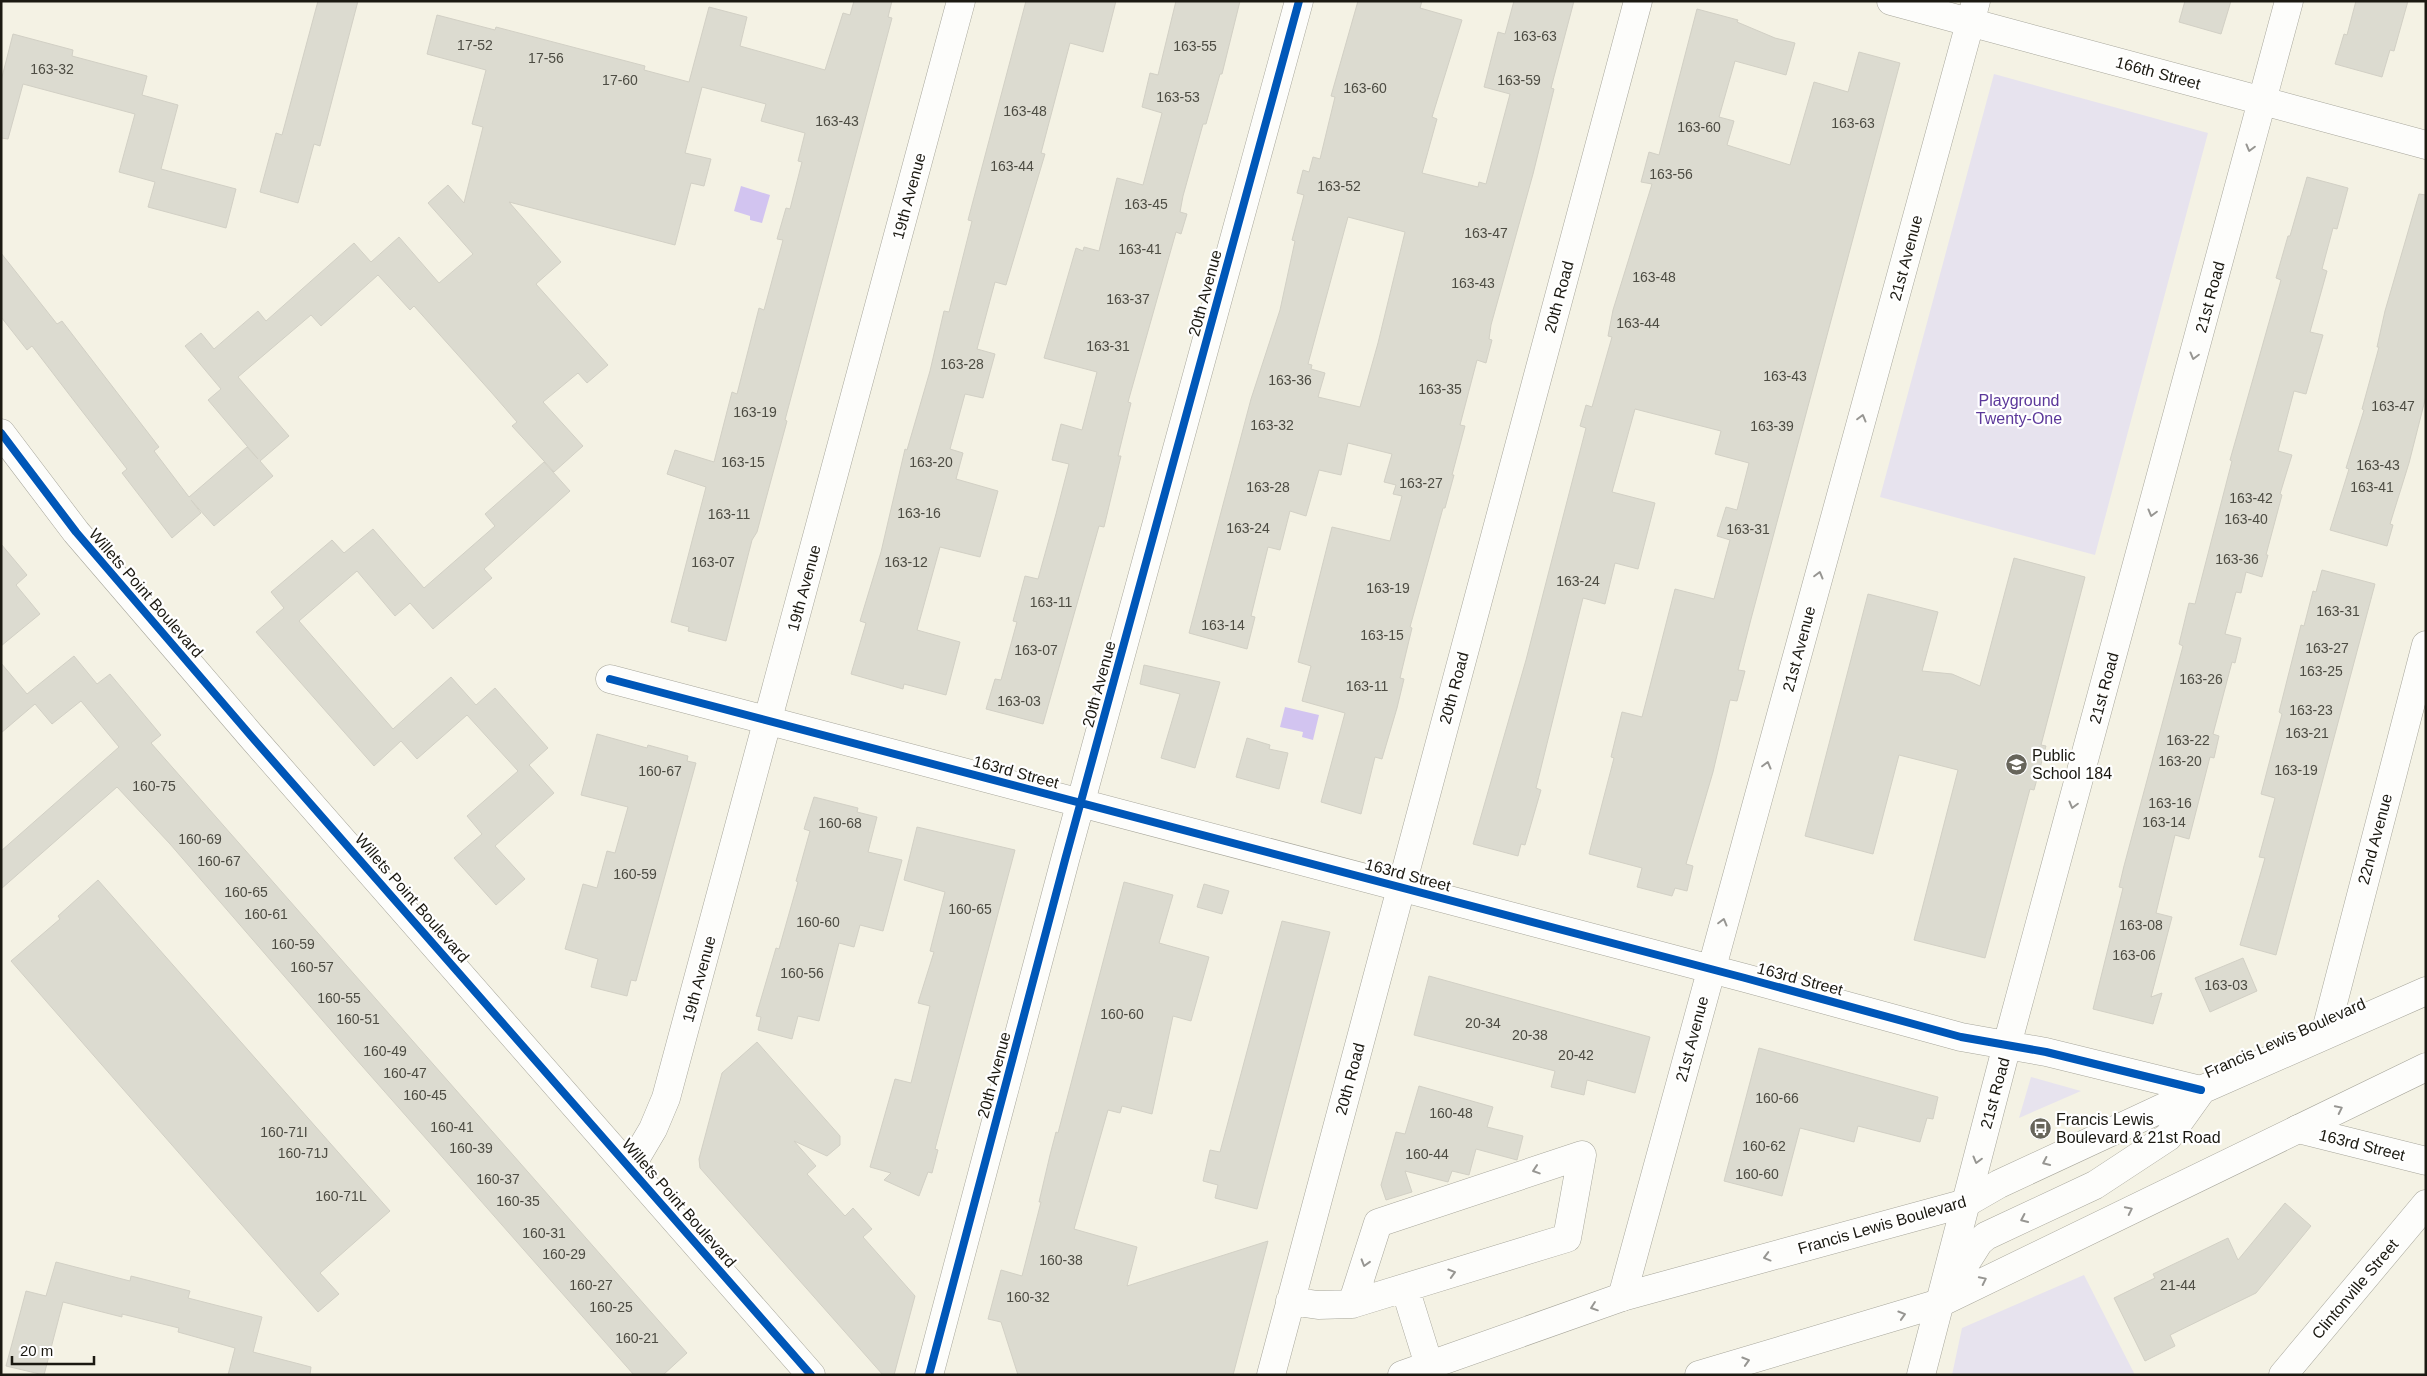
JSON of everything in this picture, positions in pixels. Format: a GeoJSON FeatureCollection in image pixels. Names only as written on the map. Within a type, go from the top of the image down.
{"type":"FeatureCollection","features":[{"type":"Feature","properties":{"kind":"street","name":"19th Avenue"},"geometry":{"type":"LineString","coordinates":[[630,1168],[653,1129],[666,1098],[961,1]]}},
{"type":"Feature","properties":{"kind":"street","name":"20th Avenue"},"geometry":{"type":"LineString","coordinates":[[929,1375],[1081,803],[1298,1]]}},
{"type":"Feature","properties":{"kind":"street","name":"20th Road"},"geometry":{"type":"LineString","coordinates":[[1270,1375],[1638,1]]}},
{"type":"Feature","properties":{"kind":"street","name":"166th Street"},"geometry":{"type":"LineString","coordinates":[[1891,1],[1974,12],[2263,101],[2426,145]]}},
{"type":"Feature","properties":{"kind":"street","name":"21st Road"},"geometry":{"type":"LineString","coordinates":[[1921,1375],[2289,1]]}},
{"type":"Feature","properties":{"kind":"street","name":"21st Avenue"},"geometry":{"type":"LineString","coordinates":[[1622,1297],[1974,12]]}},
{"type":"Feature","properties":{"kind":"street","name":"Willets Point Boulevard"},"geometry":{"type":"LineString","coordinates":[[1,433],[76,532],[245,729],[811,1375]]}},
{"type":"Feature","properties":{"kind":"street","name":"22nd Avenue"},"geometry":{"type":"LineString","coordinates":[[2325,1034],[2426,645]]}},
{"type":"Feature","properties":{"kind":"street","name":"163rd Street"},"geometry":{"type":"LineString","coordinates":[[610,679],[1711,969],[1961,1038],[2046,1052],[2201,1090]]}},
{"type":"Feature","properties":{"kind":"street","name":"Francis Lewis Boulevard"},"geometry":{"type":"LineString","coordinates":[[1402,1375],[1622,1297],[1966,1203],[1999,1184],[2201,1090],[2426,991]]}},
{"type":"Feature","properties":{"kind":"street"},"geometry":{"type":"LineString","coordinates":[[1699,1375],[1940,1303],[2426,1067]]}},
{"type":"Feature","properties":{"kind":"street"},"geometry":{"type":"LineString","coordinates":[[1940,1303],[1979,1242],[2095,1185],[2168,1137],[2201,1090]]}},
{"type":"Feature","properties":{"kind":"street","name":"163rd Street"},"geometry":{"type":"LineString","coordinates":[[2298,1129],[2426,1162]]}},
{"type":"Feature","properties":{"kind":"street"},"geometry":{"type":"LineString","coordinates":[[1290,1302],[1318,1305],[1352,1304],[1567,1238],[1582,1154],[1378,1223],[1352,1304]]}},
{"type":"Feature","properties":{"kind":"street","name":"Clintonville Street"},"geometry":{"type":"LineString","coordinates":[[2283,1375],[2426,1204]]}},
{"type":"Feature","properties":{"kind":"street"},"geometry":{"type":"LineString","coordinates":[[1405,1288],[1429,1365]]}},
{"type":"Feature","properties":{"kind":"green space","name":"Playground Twenty-One"},"geometry":{"type":"Polygon","coordinates":[[[1994,74],[2208,133],[2095,555],[1880,497],[1994,74]]]}},
{"type":"Feature","properties":{"kind":"green space"},"geometry":{"type":"Polygon","coordinates":[[[2031,1077],[2081,1091],[2019,1118],[2031,1077]]]}},
{"type":"Feature","properties":{"kind":"green space"},"geometry":{"type":"Polygon","coordinates":[[[2084,1275],[2135,1375],[1952,1375],[1962,1328],[2084,1275]]]}},
{"type":"Feature","properties":{"kind":"shaded area"},"geometry":{"type":"Polygon","coordinates":[[[741,186],[770,195],[762,223],[750,220],[750,216],[734,211],[741,186]]]}},
{"type":"Feature","properties":{"kind":"shaded area"},"geometry":{"type":"Polygon","coordinates":[[[1285,707],[1319,715],[1313,740],[1302,737],[1303,732],[1280,727],[1285,707]]]}},
{"type":"Feature","properties":{"kind":"building"},"geometry":{"type":"Polygon","coordinates":[[[318,1],[358,1],[320,146],[314,144],[298,203],[260,192],[276,133],[282,135],[318,1]]]}},
{"type":"Feature","properties":{"kind":"building"},"geometry":{"type":"Polygon","coordinates":[[[854,1],[892,1],[888,17],[892,18],[785,420],[787,421],[757,532],[752,540],[726,641],[688,631],[689,627],[671,622],[706,487],[667,474],[675,450],[714,462],[732,392],[737,394],[759,308],[764,310],[783,240],[777,239],[786,208],[790,209],[802,162],[798,161],[805,133],[761,121],[766,104],[702,87],[685,153],[711,159],[704,186],[691,183],[675,245],[509,202],[561,262],[536,284],[608,365],[587,383],[578,373],[543,402],[583,446],[554,472],[512,426],[517,422],[491,392],[414,306],[410,310],[378,275],[321,326],[311,315],[238,377],[289,436],[260,461],[273,476],[214,526],[191,500],[201,513],[172,538],[122,473],[127,469],[32,346],[27,350],[1,317],[1,253],[57,324],[62,321],[159,447],[154,451],[189,497],[247,447],[258,459],[208,400],[221,389],[185,346],[201,333],[214,349],[258,311],[266,321],[354,243],[371,262],[399,237],[439,283],[473,254],[428,203],[448,185],[464,203],[483,127],[472,124],[486,70],[427,54],[437,15],[495,30],[496,27],[645,66],[644,70],[689,82],[709,7],[747,17],[740,46],[825,70],[843,13],[850,15],[854,1]]]}},
{"type":"Feature","properties":{"kind":"building"},"geometry":{"type":"Polygon","coordinates":[[[1026,1],[1116,1],[1103,52],[1070,43],[1041,153],[1045,154],[1006,285],[995,282],[977,349],[995,354],[983,398],[965,394],[950,449],[963,453],[956,479],[998,491],[980,557],[940,547],[917,630],[960,642],[946,695],[904,684],[903,689],[851,674],[866,623],[860,621],[881,552],[905,449],[907,450],[930,371],[944,311],[949,312],[972,221],[968,220],[1026,1]]]}},
{"type":"Feature","properties":{"kind":"building"},"geometry":{"type":"Polygon","coordinates":[[[1176,1],[1240,1],[1222,74],[1220,74],[1206,124],[1203,124],[1183,196],[1180,212],[1187,214],[1181,234],[1176,232],[1128,402],[1131,403],[1118,456],[1121,456],[1104,527],[1099,526],[1043,724],[986,709],[995,679],[1001,680],[1017,622],[1013,621],[1025,576],[1038,579],[1056,514],[1069,464],[1052,460],[1061,424],[1082,430],[1097,372],[1044,358],[1076,248],[1083,251],[1084,247],[1099,251],[1117,178],[1143,185],[1162,113],[1142,107],[1150,73],[1158,75],[1176,1]]]}},
{"type":"Feature","properties":{"kind":"building"},"geometry":{"type":"Polygon","coordinates":[[[1358,1],[1422,1],[1420,8],[1462,20],[1432,117],[1437,119],[1422,173],[1478,187],[1479,182],[1486,184],[1510,94],[1484,87],[1498,32],[1505,34],[1514,1],[1574,1],[1551,88],[1554,89],[1533,174],[1491,325],[1489,339],[1492,340],[1486,363],[1477,360],[1460,425],[1465,426],[1445,508],[1443,508],[1410,627],[1412,628],[1400,678],[1404,679],[1397,708],[1382,759],[1375,757],[1361,814],[1321,802],[1345,713],[1302,701],[1311,666],[1298,662],[1332,527],[1390,541],[1402,496],[1393,494],[1396,485],[1384,482],[1392,454],[1348,443],[1341,475],[1319,470],[1306,516],[1290,511],[1280,550],[1268,547],[1251,616],[1255,617],[1247,649],[1189,633],[1251,399],[1280,310],[1295,241],[1292,240],[1304,195],[1297,193],[1303,170],[1309,172],[1313,157],[1320,159],[1335,97],[1331,96],[1358,1]],[[1348,217],[1308,364],[1312,365],[1311,369],[1325,373],[1318,397],[1360,407],[1405,232],[1348,217]]]}},
{"type":"Feature","properties":{"kind":"building"},"geometry":{"type":"Polygon","coordinates":[[[2185,1],[2231,1],[2221,34],[2179,22],[2185,1]]]}},
{"type":"Feature","properties":{"kind":"building"},"geometry":{"type":"Polygon","coordinates":[[[2356,1],[2408,1],[2394,51],[2390,50],[2382,77],[2335,64],[2344,34],[2347,35],[2356,1]]]}},
{"type":"Feature","properties":{"kind":"building"},"geometry":{"type":"Polygon","coordinates":[[[1697,9],[1738,20],[1737,22],[1775,38],[1795,43],[1786,75],[1735,61],[1719,117],[1734,121],[1727,145],[1790,165],[1814,82],[1848,92],[1859,52],[1900,63],[1751,619],[1738,670],[1745,671],[1737,701],[1730,700],[1713,772],[1686,864],[1693,866],[1687,891],[1675,888],[1672,896],[1637,887],[1642,868],[1589,854],[1614,758],[1611,757],[1622,712],[1642,717],[1675,589],[1714,599],[1730,540],[1717,536],[1726,507],[1737,510],[1749,463],[1715,454],[1721,431],[1635,409],[1612,492],[1655,503],[1638,569],[1615,563],[1605,604],[1583,598],[1536,788],[1541,790],[1525,845],[1521,844],[1518,856],[1473,844],[1526,660],[1586,428],[1580,426],[1586,405],[1592,407],[1612,337],[1608,336],[1613,310],[1652,184],[1641,182],[1649,152],[1659,155],[1697,9]]]}},
{"type":"Feature","properties":{"kind":"building"},"geometry":{"type":"Polygon","coordinates":[[[13,34],[73,50],[72,56],[147,76],[142,95],[178,105],[161,169],[236,189],[226,228],[148,207],[155,182],[119,172],[135,114],[23,84],[8,139],[1,138],[1,81],[13,34]]]}},
{"type":"Feature","properties":{"kind":"building"},"geometry":{"type":"Polygon","coordinates":[[[2307,177],[2348,188],[2337,229],[2333,228],[2322,269],[2327,271],[2310,332],[2323,335],[2306,394],[2294,391],[2278,451],[2292,455],[2280,494],[2282,495],[2262,577],[2246,572],[2241,593],[2236,592],[2225,634],[2241,638],[2235,663],[2232,662],[2213,734],[2219,736],[2214,758],[2210,757],[2189,839],[2175,835],[2156,913],[2172,917],[2151,997],[2162,993],[2153,1024],[2093,1009],[2123,888],[2119,887],[2124,866],[2183,646],[2179,644],[2189,603],[2195,604],[2232,461],[2230,460],[2281,280],[2276,278],[2307,177]]]}},
{"type":"Feature","properties":{"kind":"building"},"geometry":{"type":"Polygon","coordinates":[[[2419,194],[2426,195],[2426,396],[2409,463],[2390,524],[2393,525],[2387,546],[2330,530],[2349,469],[2346,468],[2364,410],[2362,409],[2379,347],[2377,347],[2385,311],[2419,194]]]}},
{"type":"Feature","properties":{"kind":"building"},"geometry":{"type":"Polygon","coordinates":[[[544,462],[570,491],[484,569],[492,578],[433,629],[410,603],[395,616],[357,571],[299,621],[393,729],[451,677],[476,705],[495,688],[548,748],[529,765],[554,793],[495,846],[525,879],[496,905],[454,858],[482,834],[467,816],[518,771],[467,715],[417,759],[401,741],[374,766],[256,632],[284,608],[271,592],[332,540],[344,553],[373,529],[424,588],[495,526],[485,514],[544,462]]]}},
{"type":"Feature","properties":{"kind":"building"},"geometry":{"type":"Polygon","coordinates":[[[1,544],[27,575],[16,585],[40,614],[1,646],[1,544]]]}},
{"type":"Feature","properties":{"kind":"building"},"geometry":{"type":"Polygon","coordinates":[[[2014,558],[2085,577],[2041,745],[2046,746],[2034,790],[2030,789],[1985,958],[1914,940],[1958,770],[1899,755],[1873,854],[1805,836],[1868,594],[1938,612],[1922,671],[1952,674],[1980,686],[2014,558]]]}},
{"type":"Feature","properties":{"kind":"building"},"geometry":{"type":"Polygon","coordinates":[[[2322,570],[2375,584],[2276,955],[2240,945],[2265,858],[2259,857],[2275,798],[2261,794],[2282,714],[2279,712],[2301,625],[2304,626],[2313,591],[2316,592],[2322,570]]]}},
{"type":"Feature","properties":{"kind":"building"},"geometry":{"type":"Polygon","coordinates":[[[74,656],[97,684],[110,674],[161,735],[151,743],[687,1353],[663,1375],[634,1375],[355,1058],[170,844],[117,787],[1,889],[1,851],[119,747],[81,701],[52,724],[35,704],[1,733],[1,663],[27,694],[74,656]]]}},
{"type":"Feature","properties":{"kind":"building"},"geometry":{"type":"Polygon","coordinates":[[[1144,665],[1220,682],[1195,768],[1161,758],[1180,694],[1140,684],[1144,665]]]}},
{"type":"Feature","properties":{"kind":"building"},"geometry":{"type":"Polygon","coordinates":[[[597,734],[647,748],[648,745],[688,756],[687,761],[696,763],[636,981],[631,980],[627,996],[591,987],[598,959],[565,949],[583,884],[597,888],[607,851],[615,853],[628,807],[581,795],[597,734]]]}},
{"type":"Feature","properties":{"kind":"building"},"geometry":{"type":"Polygon","coordinates":[[[1247,738],[1270,745],[1269,749],[1288,753],[1279,789],[1236,777],[1247,738]]]}},
{"type":"Feature","properties":{"kind":"building"},"geometry":{"type":"Polygon","coordinates":[[[814,797],[858,808],[857,812],[877,817],[868,852],[902,860],[883,931],[860,925],[854,947],[839,943],[819,1021],[798,1016],[792,1039],[758,1030],[761,1017],[756,1016],[776,948],[779,949],[798,882],[796,881],[810,831],[804,829],[814,797]]]}},
{"type":"Feature","properties":{"kind":"building"},"geometry":{"type":"Polygon","coordinates":[[[917,827],[1015,850],[935,1149],[938,1150],[932,1173],[928,1172],[919,1196],[884,1180],[891,1173],[870,1167],[895,1079],[911,1083],[930,1006],[918,1003],[934,952],[930,951],[945,892],[904,880],[917,827]]]}},
{"type":"Feature","properties":{"kind":"building"},"geometry":{"type":"Polygon","coordinates":[[[98,880],[390,1211],[320,1273],[339,1294],[318,1312],[11,961],[60,919],[58,916],[98,880]]]}},
{"type":"Feature","properties":{"kind":"building"},"geometry":{"type":"Polygon","coordinates":[[[1124,882],[1173,895],[1159,943],[1209,957],[1191,1021],[1173,1016],[1152,1114],[1122,1106],[1120,1113],[1108,1110],[1074,1229],[1137,1247],[1127,1286],[1268,1241],[1233,1375],[1018,1375],[1001,1322],[988,1319],[1001,1270],[1022,1276],[1041,1202],[1039,1202],[1050,1155],[1056,1132],[1058,1133],[1124,882]]]}},
{"type":"Feature","properties":{"kind":"building"},"geometry":{"type":"Polygon","coordinates":[[[1204,884],[1229,891],[1222,914],[1197,907],[1204,884]]]}},
{"type":"Feature","properties":{"kind":"building"},"geometry":{"type":"Polygon","coordinates":[[[1282,921],[1330,932],[1257,1209],[1215,1198],[1218,1185],[1203,1181],[1210,1150],[1220,1152],[1282,921]]]}},
{"type":"Feature","properties":{"kind":"building"},"geometry":{"type":"Polygon","coordinates":[[[2243,958],[2257,991],[2210,1012],[2195,978],[2243,958]]]}},
{"type":"Feature","properties":{"kind":"building"},"geometry":{"type":"Polygon","coordinates":[[[1429,976],[1650,1037],[1635,1093],[1587,1080],[1584,1095],[1551,1087],[1555,1071],[1414,1035],[1429,976]]]}},
{"type":"Feature","properties":{"kind":"building"},"geometry":{"type":"Polygon","coordinates":[[[757,1042],[840,1136],[840,1145],[827,1156],[794,1141],[816,1166],[807,1174],[845,1216],[853,1208],[872,1229],[863,1237],[915,1296],[894,1375],[883,1375],[700,1168],[699,1159],[722,1073],[757,1042]]]}},
{"type":"Feature","properties":{"kind":"building"},"geometry":{"type":"Polygon","coordinates":[[[1759,1048],[1938,1097],[1933,1119],[1927,1118],[1920,1142],[1858,1126],[1854,1142],[1800,1128],[1782,1196],[1724,1181],[1759,1048]]]}},
{"type":"Feature","properties":{"kind":"building"},"geometry":{"type":"Polygon","coordinates":[[[1419,1086],[1493,1107],[1487,1127],[1523,1136],[1517,1160],[1476,1149],[1469,1175],[1452,1171],[1448,1182],[1405,1171],[1412,1192],[1386,1200],[1381,1185],[1396,1132],[1405,1134],[1419,1086]]]}},
{"type":"Feature","properties":{"kind":"building"},"geometry":{"type":"Polygon","coordinates":[[[2285,1203],[2311,1226],[2256,1293],[2170,1335],[2175,1346],[2145,1361],[2114,1298],[2155,1278],[2153,1274],[2228,1238],[2238,1260],[2285,1203]]]}},
{"type":"Feature","properties":{"kind":"building"},"geometry":{"type":"Polygon","coordinates":[[[56,1262],[130,1281],[131,1276],[190,1291],[188,1298],[262,1317],[253,1352],[311,1367],[310,1375],[228,1375],[235,1348],[178,1332],[179,1328],[122,1314],[122,1317],[63,1302],[44,1375],[6,1366],[26,1291],[46,1296],[56,1262]]]}},
{"type":"Feature","properties":{"kind":"cycle path"},"geometry":{"type":"LineString","coordinates":[[929,1375],[1065,860],[1299,1]]}},
{"type":"Feature","properties":{"kind":"cycle path"},"geometry":{"type":"LineString","coordinates":[[1,433],[76,532],[251,736],[811,1375]]}},
{"type":"Feature","properties":{"kind":"cycle path"},"geometry":{"type":"LineString","coordinates":[[610,679],[1745,978],[1961,1037],[2046,1052],[2201,1090]]}},
{"type":"Feature","properties":{"kind":"place","name":"Public School 184"},"geometry":{"type":"Point","coordinates":[2016,764]}},
{"type":"Feature","properties":{"kind":"place","name":"Francis Lewis Boulevard & 21st Road"},"geometry":{"type":"Point","coordinates":[2040,1128]}}]}
